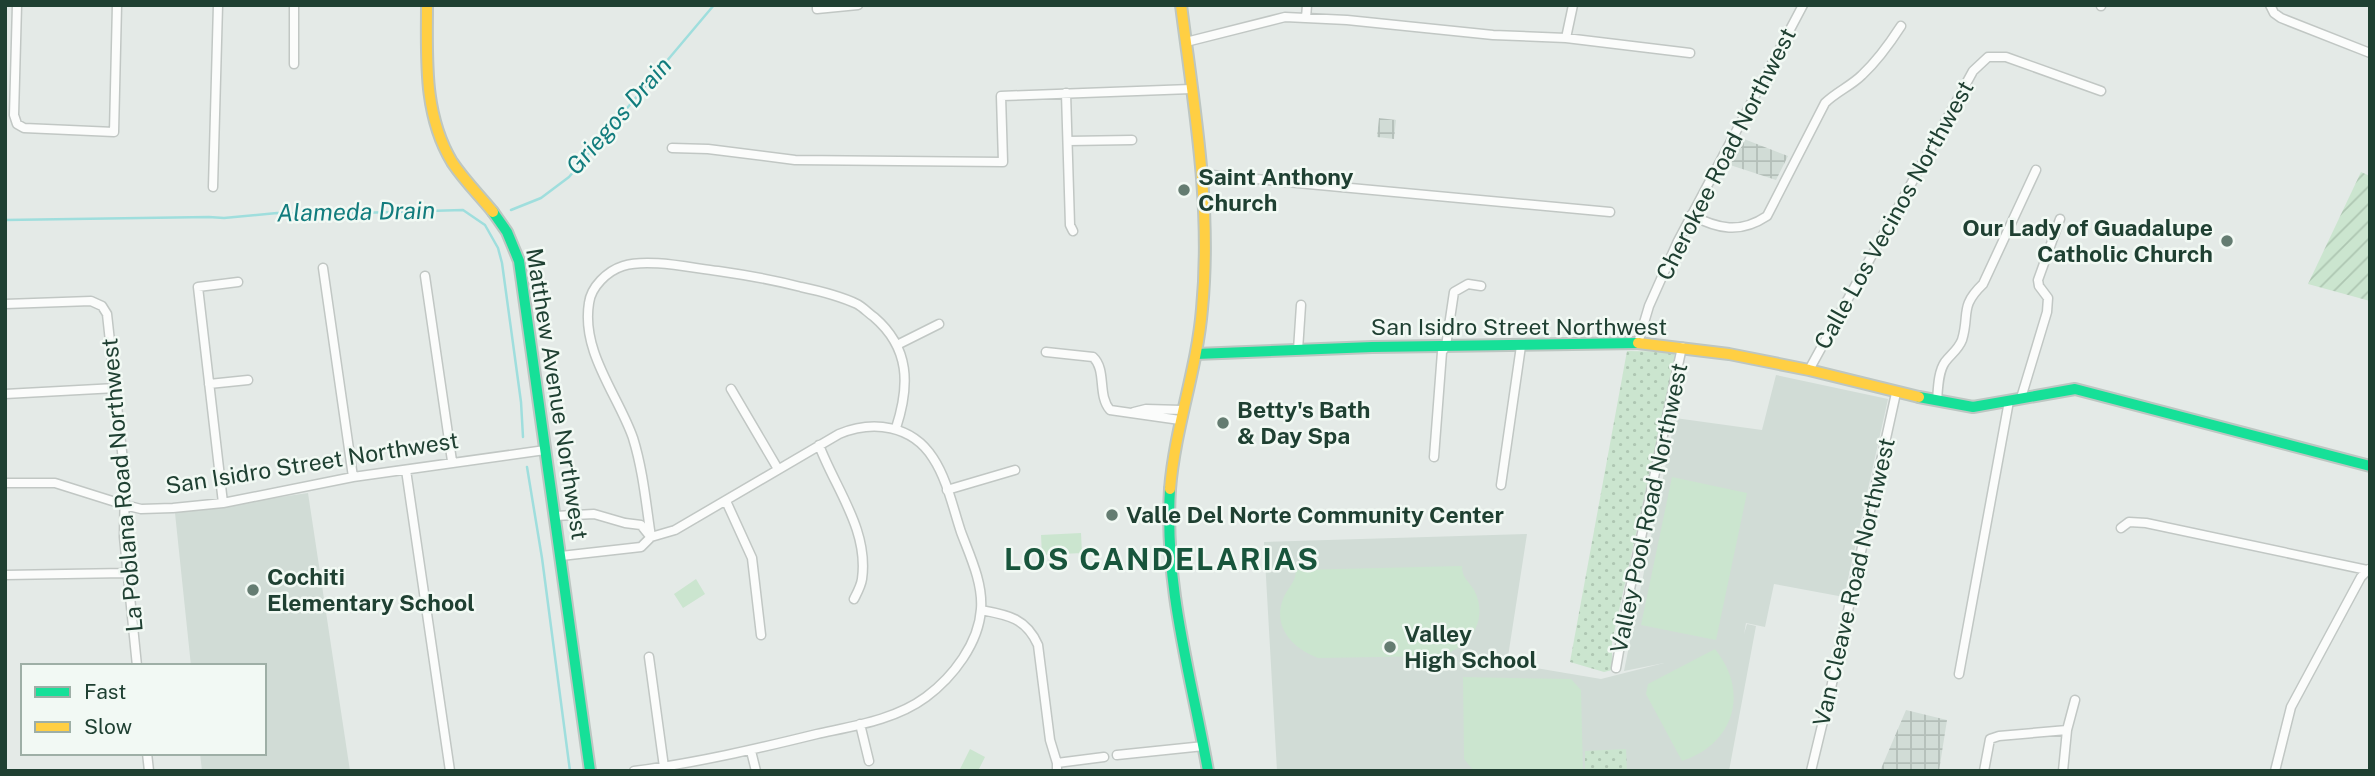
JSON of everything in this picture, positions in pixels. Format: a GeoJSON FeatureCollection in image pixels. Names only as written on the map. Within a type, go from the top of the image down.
{"type":"FeatureCollection","features":[{"type":"Feature","properties":{"kind":"street"},"geometry":{"type":"LineString","coordinates":[[17,5],[14,115],[17,124],[24,128],[114,132],[117,5]]}},
{"type":"Feature","properties":{"kind":"street"},"geometry":{"type":"LineString","coordinates":[[214,187],[218,5]]}},
{"type":"Feature","properties":{"kind":"street"},"geometry":{"type":"LineString","coordinates":[[294,5],[294,64]]}},
{"type":"Feature","properties":{"kind":"street","name":"Matthew Avenue Northwest"},"geometry":{"type":"LineString","coordinates":[[427,5],[428,91],[434,123],[453,163],[502,222],[519,261],[590,771]]}},
{"type":"Feature","properties":{"kind":"street"},"geometry":{"type":"LineString","coordinates":[[817,5],[817,9],[859,5]]}},
{"type":"Feature","properties":{"kind":"street"},"geometry":{"type":"LineString","coordinates":[[1181,5],[1206,239],[1202,313],[1196,354],[1181,415],[1169,505],[1169,555],[1174,595],[1208,771]]}},
{"type":"Feature","properties":{"kind":"street"},"geometry":{"type":"LineString","coordinates":[[1306,18],[1307,5]]}},
{"type":"Feature","properties":{"kind":"street"},"geometry":{"type":"LineString","coordinates":[[1566,38],[1573,5]]}},
{"type":"Feature","properties":{"kind":"street","name":"Cherokee Road Northwest"},"geometry":{"type":"LineString","coordinates":[[1638,343],[1649,306],[1691,215],[1803,5]]}},
{"type":"Feature","properties":{"kind":"street"},"geometry":{"type":"LineString","coordinates":[[2270,5],[2274,13],[2281,18],[2370,53]]}},
{"type":"Feature","properties":{"kind":"street"},"geometry":{"type":"LineString","coordinates":[[1186,43],[1285,17],[1347,20],[1493,35],[1566,38],[1690,53]]}},
{"type":"Feature","properties":{"kind":"street"},"geometry":{"type":"LineString","coordinates":[[1691,215],[1726,229],[1756,224],[1767,216],[1825,103],[1860,77],[1888,46],[1901,26]]}},
{"type":"Feature","properties":{"kind":"street","name":"Calle Los Vecinos Northwest"},"geometry":{"type":"LineString","coordinates":[[1810,370],[1973,71],[1988,57],[2006,57],[2101,91]]}},
{"type":"Feature","properties":{"kind":"street"},"geometry":{"type":"LineString","coordinates":[[5,72],[16,72]]}},
{"type":"Feature","properties":{"kind":"street"},"geometry":{"type":"LineString","coordinates":[[672,148],[716,150],[795,160],[1003,162],[1001,96],[1191,89]]}},
{"type":"Feature","properties":{"kind":"street"},"geometry":{"type":"LineString","coordinates":[[1066,93],[1070,225],[1073,231]]}},
{"type":"Feature","properties":{"kind":"street"},"geometry":{"type":"LineString","coordinates":[[1068,142],[1132,140]]}},
{"type":"Feature","properties":{"kind":"street"},"geometry":{"type":"LineString","coordinates":[[1937,401],[1943,364],[1958,349],[1963,337],[1965,309],[1971,295],[1983,284],[2036,170]]}},
{"type":"Feature","properties":{"kind":"street"},"geometry":{"type":"LineString","coordinates":[[1201,174],[1610,212]]}},
{"type":"Feature","properties":{"kind":"street"},"geometry":{"type":"LineString","coordinates":[[2021,398],[2047,312],[2048,298],[2038,280],[2060,219]]}},
{"type":"Feature","properties":{"kind":"street"},"geometry":{"type":"LineString","coordinates":[[651,537],[639,459],[632,436],[599,366],[587,318],[589,300],[595,287],[614,269],[638,263],[747,275],[826,293],[860,305],[885,327],[897,345],[904,365],[905,390],[896,428]]}},
{"type":"Feature","properties":{"kind":"street"},"geometry":{"type":"LineString","coordinates":[[323,268],[353,477]]}},
{"type":"Feature","properties":{"kind":"street"},"geometry":{"type":"LineString","coordinates":[[425,276],[452,461]]}},
{"type":"Feature","properties":{"kind":"street"},"geometry":{"type":"LineString","coordinates":[[223,503],[198,287],[238,282]]}},
{"type":"Feature","properties":{"kind":"street"},"geometry":{"type":"LineString","coordinates":[[1434,457],[1442,352],[1446,346],[1454,292],[1468,284],[1481,286]]}},
{"type":"Feature","properties":{"kind":"street","name":"La Poblana Road Northwest"},"geometry":{"type":"LineString","coordinates":[[5,304],[92,301],[102,306],[107,314],[125,479],[126,573],[137,664]]}},
{"type":"Feature","properties":{"kind":"street"},"geometry":{"type":"LineString","coordinates":[[1298,350],[1301,305]]}},
{"type":"Feature","properties":{"kind":"street"},"geometry":{"type":"LineString","coordinates":[[897,345],[939,324]]}},
{"type":"Feature","properties":{"kind":"street","name":"San Isidro Street Northwest"},"geometry":{"type":"LineString","coordinates":[[1196,354],[1638,343],[1682,347],[1810,370],[1896,393],[1973,407],[2076,389],[2370,466]]}},
{"type":"Feature","properties":{"kind":"street"},"geometry":{"type":"LineString","coordinates":[[1501,485],[1521,346]]}},
{"type":"Feature","properties":{"kind":"street","name":"Valley Pool Road Northwest"},"geometry":{"type":"LineString","coordinates":[[1616,668],[1630,589],[1682,347]]}},
{"type":"Feature","properties":{"kind":"street"},"geometry":{"type":"LineString","coordinates":[[1046,352],[1093,357],[1098,362],[1103,399],[1107,407],[1116,412],[1181,415]]}},
{"type":"Feature","properties":{"kind":"street"},"geometry":{"type":"LineString","coordinates":[[209,384],[248,380]]}},
{"type":"Feature","properties":{"kind":"street"},"geometry":{"type":"LineString","coordinates":[[5,394],[116,388]]}},
{"type":"Feature","properties":{"kind":"street"},"geometry":{"type":"LineString","coordinates":[[731,389],[778,469]]}},
{"type":"Feature","properties":{"kind":"street","name":"Van Cleave Road Northwest"},"geometry":{"type":"LineString","coordinates":[[1811,771],[1896,393]]}},
{"type":"Feature","properties":{"kind":"street"},"geometry":{"type":"LineString","coordinates":[[1959,674],[2009,401]]}},
{"type":"Feature","properties":{"kind":"street"},"geometry":{"type":"LineString","coordinates":[[561,556],[641,547],[651,537],[675,530],[819,445],[866,425],[896,428],[910,436],[931,455],[947,491],[977,581],[981,610],[971,642],[944,681],[914,705],[860,724],[751,751],[663,769],[634,771]]}},
{"type":"Feature","properties":{"kind":"street"},"geometry":{"type":"LineString","coordinates":[[819,445],[851,512],[861,547],[862,579],[854,599]]}},
{"type":"Feature","properties":{"kind":"street","name":"San Isidro Street Northwest"},"geometry":{"type":"LineString","coordinates":[[5,483],[55,483],[141,509],[173,508],[223,503],[353,477],[452,461],[545,450]]}},
{"type":"Feature","properties":{"kind":"street"},"geometry":{"type":"LineString","coordinates":[[406,470],[450,771]]}},
{"type":"Feature","properties":{"kind":"street"},"geometry":{"type":"LineString","coordinates":[[947,491],[1015,470]]}},
{"type":"Feature","properties":{"kind":"street"},"geometry":{"type":"LineString","coordinates":[[726,501],[752,558],[761,635]]}},
{"type":"Feature","properties":{"kind":"street"},"geometry":{"type":"LineString","coordinates":[[555,516],[594,514],[625,523],[641,524],[651,537]]}},
{"type":"Feature","properties":{"kind":"street"},"geometry":{"type":"LineString","coordinates":[[2122,528],[2129,522],[2146,523],[2369,569]]}},
{"type":"Feature","properties":{"kind":"street"},"geometry":{"type":"LineString","coordinates":[[2275,771],[2291,707],[2361,577],[2369,569]]}},
{"type":"Feature","properties":{"kind":"street"},"geometry":{"type":"LineString","coordinates":[[5,575],[126,573]]}},
{"type":"Feature","properties":{"kind":"street"},"geometry":{"type":"LineString","coordinates":[[981,610],[1016,619],[1032,631],[1038,645],[1050,740],[1057,767],[1104,757]]}},
{"type":"Feature","properties":{"kind":"street"},"geometry":{"type":"LineString","coordinates":[[649,657],[663,769]]}},
{"type":"Feature","properties":{"kind":"street"},"geometry":{"type":"LineString","coordinates":[[2063,771],[2067,730],[2075,700]]}},
{"type":"Feature","properties":{"kind":"street"},"geometry":{"type":"LineString","coordinates":[[860,724],[869,761]]}},
{"type":"Feature","properties":{"kind":"street"},"geometry":{"type":"LineString","coordinates":[[1984,771],[1990,739],[2067,730]]}},
{"type":"Feature","properties":{"kind":"street"},"geometry":{"type":"LineString","coordinates":[[1117,755],[1204,746]]}},
{"type":"Feature","properties":{"kind":"street"},"geometry":{"type":"LineString","coordinates":[[751,751],[756,771]]}},
{"type":"Feature","properties":{"kind":"shaded area"},"geometry":{"type":"Polygon","coordinates":[[[1379,118],[1396,120],[1394,139],[1377,137],[1379,118]]]}},
{"type":"Feature","properties":{"kind":"shaded area"},"geometry":{"type":"Polygon","coordinates":[[[1744,139],[1788,156],[1776,180],[1730,165],[1744,139]]]}},
{"type":"Feature","properties":{"kind":"shaded area","name":"Valley High School"},"geometry":{"type":"Polygon","coordinates":[[[1776,375],[1888,399],[1844,597],[1774,584],[1765,627],[1746,623],[1744,634],[1747,624],[1756,626],[1729,771],[1277,771],[1264,542],[1527,534],[1507,663],[1601,679],[1664,663],[1624,671],[1675,418],[1762,430],[1776,375]]]}},
{"type":"Feature","properties":{"kind":"shaded area","name":"Cochiti Elementary School"},"geometry":{"type":"Polygon","coordinates":[[[308,493],[350,771],[202,771],[200,755],[266,755],[266,664],[191,664],[175,513],[308,493]]]}},
{"type":"Feature","properties":{"kind":"shaded area"},"geometry":{"type":"Polygon","coordinates":[[[1906,710],[1947,720],[1939,771],[1880,771],[1906,710]]]}},
{"type":"Feature","properties":{"kind":"green space"},"geometry":{"type":"Polygon","coordinates":[[[2361,172],[2370,176],[2370,301],[2308,284],[2361,172]]]}},
{"type":"Feature","properties":{"kind":"green space"},"geometry":{"type":"Polygon","coordinates":[[[1627,351],[1674,352],[1675,358],[1612,642],[1612,670],[1604,672],[1570,662],[1627,351]]]}},
{"type":"Feature","properties":{"kind":"green space"},"geometry":{"type":"Polygon","coordinates":[[[1672,477],[1747,493],[1716,640],[1641,625],[1672,477]]]}},
{"type":"Feature","properties":{"kind":"green space"},"geometry":{"type":"Polygon","coordinates":[[[1081,533],[1082,553],[1042,555],[1041,535],[1081,533]]]}},
{"type":"Feature","properties":{"kind":"green space"},"geometry":{"type":"Polygon","coordinates":[[[1462,566],[1464,576],[1478,601],[1478,622],[1474,632],[1459,647],[1439,656],[1318,658],[1293,643],[1280,619],[1280,609],[1295,578],[1296,570],[1462,566]]]}},
{"type":"Feature","properties":{"kind":"green space"},"geometry":{"type":"Polygon","coordinates":[[[696,579],[705,594],[683,608],[674,594],[696,579]]]}},
{"type":"Feature","properties":{"kind":"green space"},"geometry":{"type":"Polygon","coordinates":[[[1715,649],[1726,665],[1732,682],[1734,699],[1731,715],[1725,729],[1714,742],[1700,753],[1682,761],[1646,694],[1648,684],[1715,649]]]}},
{"type":"Feature","properties":{"kind":"green space"},"geometry":{"type":"Polygon","coordinates":[[[1463,677],[1571,679],[1581,690],[1583,771],[1474,771],[1464,759],[1463,677]]]}},
{"type":"Feature","properties":{"kind":"green space"},"geometry":{"type":"Polygon","coordinates":[[[970,749],[985,757],[978,771],[959,771],[970,749]]]}},
{"type":"Feature","properties":{"kind":"green space"},"geometry":{"type":"Polygon","coordinates":[[[1626,749],[1627,771],[1585,771],[1585,751],[1626,749]]]}},
{"type":"Feature","properties":{"kind":"waterway","name":"Griegos Drain"},"geometry":{"type":"LineString","coordinates":[[511,210],[541,198],[569,177],[714,5]]}},
{"type":"Feature","properties":{"kind":"waterway","name":"Alameda Drain"},"geometry":{"type":"LineString","coordinates":[[5,220],[224,218],[277,213],[463,210],[485,225],[498,248],[502,263],[521,402],[523,437]]}},
{"type":"Feature","properties":{"kind":"waterway","name":"Alameda Drain"},"geometry":{"type":"LineString","coordinates":[[527,467],[542,558],[570,771]]}},
{"type":"Feature","properties":{"kind":"traffic: fast"},"geometry":{"type":"LineString","coordinates":[[493,212],[507,232],[519,261],[590,771]]}},
{"type":"Feature","properties":{"kind":"traffic: fast"},"geometry":{"type":"LineString","coordinates":[[1196,354],[1372,347],[1638,343]]}},
{"type":"Feature","properties":{"kind":"traffic: fast"},"geometry":{"type":"LineString","coordinates":[[1919,397],[1973,407],[2075,389],[2370,466]]}},
{"type":"Feature","properties":{"kind":"traffic: fast"},"geometry":{"type":"LineString","coordinates":[[1170,489],[1169,525],[1175,596],[1208,771]]}},
{"type":"Feature","properties":{"kind":"traffic: slow"},"geometry":{"type":"LineString","coordinates":[[427,5],[429,85],[436,125],[452,162],[493,212]]}},
{"type":"Feature","properties":{"kind":"traffic: slow"},"geometry":{"type":"LineString","coordinates":[[1170,489],[1176,443],[1196,354],[1205,271],[1200,157],[1181,5]]}},
{"type":"Feature","properties":{"kind":"traffic: slow"},"geometry":{"type":"LineString","coordinates":[[1638,343],[1729,354],[1919,397]]}},
{"type":"Feature","properties":{"kind":"place","name":"Saint Anthony Church"},"geometry":{"type":"Point","coordinates":[1184,190]}},
{"type":"Feature","properties":{"kind":"place","name":"Our Lady of Guadalupe Catholic Church"},"geometry":{"type":"Point","coordinates":[2227,241]}},
{"type":"Feature","properties":{"kind":"place","name":"Betty's Bath & Day Spa"},"geometry":{"type":"Point","coordinates":[1223,423]}},
{"type":"Feature","properties":{"kind":"place","name":"Valle Del Norte Community Center"},"geometry":{"type":"Point","coordinates":[1112,515]}},
{"type":"Feature","properties":{"kind":"place","name":"Cochiti Elementary School"},"geometry":{"type":"Point","coordinates":[253,590]}},
{"type":"Feature","properties":{"kind":"place","name":"Valley High School"},"geometry":{"type":"Point","coordinates":[1390,647]}},
{"type":"Feature","properties":{"kind":"district","name":"LOS CANDELARIAS"},"geometry":{"type":"Point","coordinates":[1162,560]}}]}
